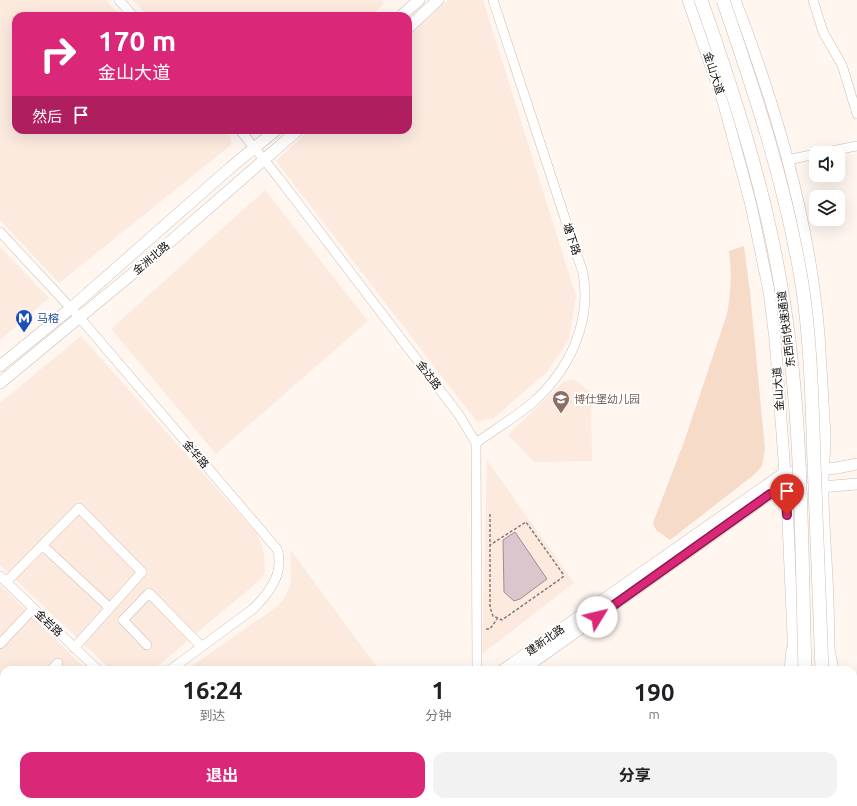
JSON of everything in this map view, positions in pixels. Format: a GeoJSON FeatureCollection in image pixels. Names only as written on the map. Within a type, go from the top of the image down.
{"type":"FeatureCollection","features":[{"type":"Feature","properties":{"kind":"highway","name":"东西向快速通道"},"geometry":{"type":"LineString","coordinates":[[701,0],[734,96],[773,242],[782,288],[796,422],[805,666]]}},
{"type":"Feature","properties":{"kind":"highway","name":"东西向快速通道"},"geometry":{"type":"LineString","coordinates":[[723,0],[754,88],[784,197],[802,284],[808,334],[813,422],[822,666]]}},
{"type":"Feature","properties":{"kind":"highway"},"geometry":{"type":"LineString","coordinates":[[828,648],[831,666]]}},
{"type":"Feature","properties":{"kind":"highway"},"geometry":{"type":"LineString","coordinates":[[791,666],[793,650]]}},
{"type":"Feature","properties":{"kind":"main road"},"geometry":{"type":"LineString","coordinates":[[405,12],[418,0]]}},
{"type":"Feature","properties":{"kind":"main road"},"geometry":{"type":"LineString","coordinates":[[412,24],[438,0]]}},
{"type":"Feature","properties":{"kind":"main road","name":"金山大道"},"geometry":{"type":"LineString","coordinates":[[688,0],[723,101],[752,205],[769,291],[775,339],[786,490],[795,666]]}},
{"type":"Feature","properties":{"kind":"main road"},"geometry":{"type":"LineString","coordinates":[[735,0],[765,86],[787,160],[804,234],[818,333],[825,437],[823,487],[828,648],[827,666]]}},
{"type":"Feature","properties":{"kind":"main road","name":"金洲北路"},"geometry":{"type":"LineString","coordinates":[[0,366],[71,308],[271,134]]}},
{"type":"Feature","properties":{"kind":"main road","name":"金洲北路"},"geometry":{"type":"LineString","coordinates":[[0,383],[80,318],[294,134]]}},
{"type":"Feature","properties":{"kind":"main road"},"geometry":{"type":"LineString","coordinates":[[784,473],[857,464]]}},
{"type":"Feature","properties":{"kind":"main road","name":"建新北路"},"geometry":{"type":"LineString","coordinates":[[509,666],[784,473]]}},
{"type":"Feature","properties":{"kind":"main road","name":"建新北路"},"geometry":{"type":"LineString","coordinates":[[528,666],[770,494],[786,490],[857,484]]}},
{"type":"Feature","properties":{"kind":"street"},"geometry":{"type":"LineString","coordinates":[[119,0],[130,12]]}},
{"type":"Feature","properties":{"kind":"street","name":"塘下路"},"geometry":{"type":"LineString","coordinates":[[476,443],[530,404],[562,370],[579,334],[585,294],[583,272],[493,0]]}},
{"type":"Feature","properties":{"kind":"street"},"geometry":{"type":"LineString","coordinates":[[813,0],[823,32],[842,65],[857,114]]}},
{"type":"Feature","properties":{"kind":"street","name":"金达路"},"geometry":{"type":"LineString","coordinates":[[244,134],[265,160],[458,415],[476,443]]}},
{"type":"Feature","properties":{"kind":"street"},"geometry":{"type":"LineString","coordinates":[[857,136],[857,142]]}},
{"type":"Feature","properties":{"kind":"street"},"geometry":{"type":"LineString","coordinates":[[845,148],[857,146]]}},
{"type":"Feature","properties":{"kind":"street"},"geometry":{"type":"LineString","coordinates":[[787,160],[809,155]]}},
{"type":"Feature","properties":{"kind":"street","name":"金华路"},"geometry":{"type":"LineString","coordinates":[[0,232],[80,318],[277,549],[279,565],[277,576],[267,593],[253,609],[176,666]]}},
{"type":"Feature","properties":{"kind":"street"},"geometry":{"type":"LineString","coordinates":[[476,443],[477,666]]}},
{"type":"Feature","properties":{"kind":"street"},"geometry":{"type":"LineString","coordinates":[[3,579],[42,545],[79,508],[142,572],[74,648]]}},
{"type":"Feature","properties":{"kind":"street"},"geometry":{"type":"LineString","coordinates":[[42,545],[110,608]]}},
{"type":"Feature","properties":{"kind":"street","name":"金岩路"},"geometry":{"type":"LineString","coordinates":[[3,579],[74,648],[87,666]]}},
{"type":"Feature","properties":{"kind":"street"},"geometry":{"type":"LineString","coordinates":[[147,645],[123,620],[149,593],[202,647]]}},
{"type":"Feature","properties":{"kind":"street"},"geometry":{"type":"LineString","coordinates":[[0,644],[34,609]]}},
{"type":"Feature","properties":{"kind":"path"},"geometry":{"type":"LineString","coordinates":[[490,514],[490,545],[490,607],[491,613],[497,619],[502,620],[563,577],[563,574],[526,522],[490,545]]}},
{"type":"Feature","properties":{"kind":"path"},"geometry":{"type":"LineString","coordinates":[[477,630],[490,629],[497,619]]}},
{"type":"Feature","properties":{"kind":"shaded area"},"geometry":{"type":"Polygon","coordinates":[[[0,0],[106,0],[116,12],[12,12],[12,134],[227,134],[231,139],[231,145],[59,283],[0,220],[0,0]]]}},
{"type":"Feature","properties":{"kind":"shaded area"},"geometry":{"type":"Polygon","coordinates":[[[133,0],[381,0],[384,3],[375,12],[144,12],[133,0]]]}},
{"type":"Feature","properties":{"kind":"shaded area"},"geometry":{"type":"Polygon","coordinates":[[[448,0],[483,0],[576,296],[569,340],[547,372],[494,418],[477,422],[276,161],[305,134],[412,134],[412,33],[448,0]]]}},
{"type":"Feature","properties":{"kind":"shaded area"},"geometry":{"type":"Polygon","coordinates":[[[265,190],[368,321],[216,454],[111,329],[265,190]]]}},
{"type":"Feature","properties":{"kind":"shaded area"},"geometry":{"type":"Polygon","coordinates":[[[744,246],[750,292],[765,449],[762,466],[755,474],[670,540],[656,530],[653,523],[685,439],[727,314],[731,282],[729,251],[744,246]]]}},
{"type":"Feature","properties":{"kind":"shaded area"},"geometry":{"type":"Polygon","coordinates":[[[0,247],[49,298],[0,340],[0,247]]]}},
{"type":"Feature","properties":{"kind":"shaded area"},"geometry":{"type":"Polygon","coordinates":[[[81,336],[257,534],[264,553],[265,572],[260,580],[158,666],[107,666],[0,565],[0,403],[81,336]]]}},
{"type":"Feature","properties":{"kind":"shaded area","name":"博仕堡幼儿园"},"geometry":{"type":"Polygon","coordinates":[[[574,379],[591,392],[592,461],[534,462],[508,435],[563,382],[574,379]]]}},
{"type":"Feature","properties":{"kind":"shaded area"},"geometry":{"type":"Polygon","coordinates":[[[487,460],[574,583],[482,654],[487,460]]]}},
{"type":"Feature","properties":{"kind":"shaded area"},"geometry":{"type":"Polygon","coordinates":[[[290,549],[376,666],[192,666],[275,608],[283,600],[291,584],[290,549]]]}},
{"type":"Feature","properties":{"kind":"shaded area"},"geometry":{"type":"Polygon","coordinates":[[[0,585],[83,666],[0,666],[0,585]]]}},
{"type":"Feature","properties":{"kind":"building"},"geometry":{"type":"Polygon","coordinates":[[[515,532],[547,579],[520,599],[514,601],[504,592],[503,540],[515,532]]]}},
{"type":"Feature","properties":{"kind":"place","name":"马榕"},"geometry":{"type":"Point","coordinates":[24,333]}},
{"type":"Feature","properties":{"kind":"place","name":"博仕堡幼儿园"},"geometry":{"type":"Point","coordinates":[561,414]}},
{"type":"Feature","properties":{"kind":"route"},"geometry":{"type":"LineString","coordinates":[[597,617],[770,494],[786,490],[787,515]]}}]}
